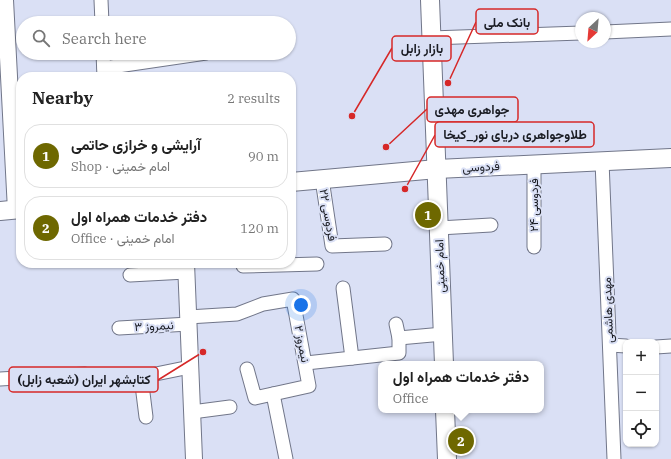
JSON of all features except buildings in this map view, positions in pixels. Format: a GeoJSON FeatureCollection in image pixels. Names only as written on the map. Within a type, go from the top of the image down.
{"type":"FeatureCollection","features":[{"type":"Feature","properties":{"kind":"main road","name":"امام خمینی"},"geometry":{"type":"LineString","coordinates":[[430,0],[444,361]]}},
{"type":"Feature","properties":{"kind":"main road","name":"فردوسی"},"geometry":{"type":"LineString","coordinates":[[296,182],[437,169],[671,158]]}},
{"type":"Feature","properties":{"kind":"main road"},"geometry":{"type":"LineString","coordinates":[[445,413],[447,459]]}},
{"type":"Feature","properties":{"kind":"street"},"geometry":{"type":"LineString","coordinates":[[5,0],[5,97],[12,210]]}},
{"type":"Feature","properties":{"kind":"street"},"geometry":{"type":"LineString","coordinates":[[101,0],[102,16]]}},
{"type":"Feature","properties":{"kind":"street"},"geometry":{"type":"LineString","coordinates":[[611,32],[671,29]]}},
{"type":"Feature","properties":{"kind":"street"},"geometry":{"type":"LineString","coordinates":[[431,38],[575,33]]}},
{"type":"Feature","properties":{"kind":"street"},"geometry":{"type":"LineString","coordinates":[[104,60],[104,72]]}},
{"type":"Feature","properties":{"kind":"street"},"geometry":{"type":"LineString","coordinates":[[109,72],[170,60]]}},
{"type":"Feature","properties":{"kind":"street","name":"مهدی هاشمی"},"geometry":{"type":"LineString","coordinates":[[602,161],[614,459]]}},
{"type":"Feature","properties":{"kind":"street","name":"فردوسی ۲۴"},"geometry":{"type":"LineString","coordinates":[[534,164],[534,247]]}},
{"type":"Feature","properties":{"kind":"street","name":"فردوسی ۲۲"},"geometry":{"type":"LineString","coordinates":[[322,179],[332,246],[385,244]]}},
{"type":"Feature","properties":{"kind":"street"},"geometry":{"type":"LineString","coordinates":[[439,228],[491,225]]}},
{"type":"Feature","properties":{"kind":"street"},"geometry":{"type":"LineString","coordinates":[[296,265],[317,264]]}},
{"type":"Feature","properties":{"kind":"street"},"geometry":{"type":"LineString","coordinates":[[130,275],[186,268],[194,459]]}},
{"type":"Feature","properties":{"kind":"street"},"geometry":{"type":"LineString","coordinates":[[343,288],[352,358]]}},
{"type":"Feature","properties":{"kind":"street","name":"نیمروز ۲"},"geometry":{"type":"LineString","coordinates":[[189,320],[237,314],[263,304],[293,299],[306,363],[309,386],[255,398],[247,369]]}},
{"type":"Feature","properties":{"kind":"street","name":"نیمروز ۳"},"geometry":{"type":"LineString","coordinates":[[119,328],[189,320]]}},
{"type":"Feature","properties":{"kind":"street"},"geometry":{"type":"LineString","coordinates":[[306,363],[399,353],[399,338],[396,324]]}},
{"type":"Feature","properties":{"kind":"street"},"geometry":{"type":"LineString","coordinates":[[399,338],[443,334]]}},
{"type":"Feature","properties":{"kind":"street"},"geometry":{"type":"LineString","coordinates":[[610,345],[623,346]]}},
{"type":"Feature","properties":{"kind":"street"},"geometry":{"type":"LineString","coordinates":[[659,347],[671,346]]}},
{"type":"Feature","properties":{"kind":"street"},"geometry":{"type":"LineString","coordinates":[[146,417],[141,377],[190,367]]}},
{"type":"Feature","properties":{"kind":"street"},"geometry":{"type":"LineString","coordinates":[[0,379],[85,374]]}},
{"type":"Feature","properties":{"kind":"street"},"geometry":{"type":"LineString","coordinates":[[273,394],[286,459]]}},
{"type":"Feature","properties":{"kind":"street"},"geometry":{"type":"LineString","coordinates":[[192,412],[230,407]]}},
{"type":"Feature","properties":{"kind":"place","name":"بانک ملی"},"geometry":{"type":"Point","coordinates":[448,83]}},
{"type":"Feature","properties":{"kind":"place","name":"بازار زابل"},"geometry":{"type":"Point","coordinates":[352,116]}},
{"type":"Feature","properties":{"kind":"place","name":"جواهری مهدی"},"geometry":{"type":"Point","coordinates":[386,147]}},
{"type":"Feature","properties":{"kind":"place","name":"طلاوجواهری دریای نور_کیخا"},"geometry":{"type":"Point","coordinates":[405,189]}},
{"type":"Feature","properties":{"kind":"place","name":"آرایشی و خرازی حاتمی"},"geometry":{"type":"Point","coordinates":[428,215]}},
{"type":"Feature","properties":{"kind":"place","name":"کتابشهر ایران (شعبه زابل)"},"geometry":{"type":"Point","coordinates":[203,352]}},
{"type":"Feature","properties":{"kind":"place","name":"دفتر خدمات همراه اول"},"geometry":{"type":"Point","coordinates":[461,441]}}]}
